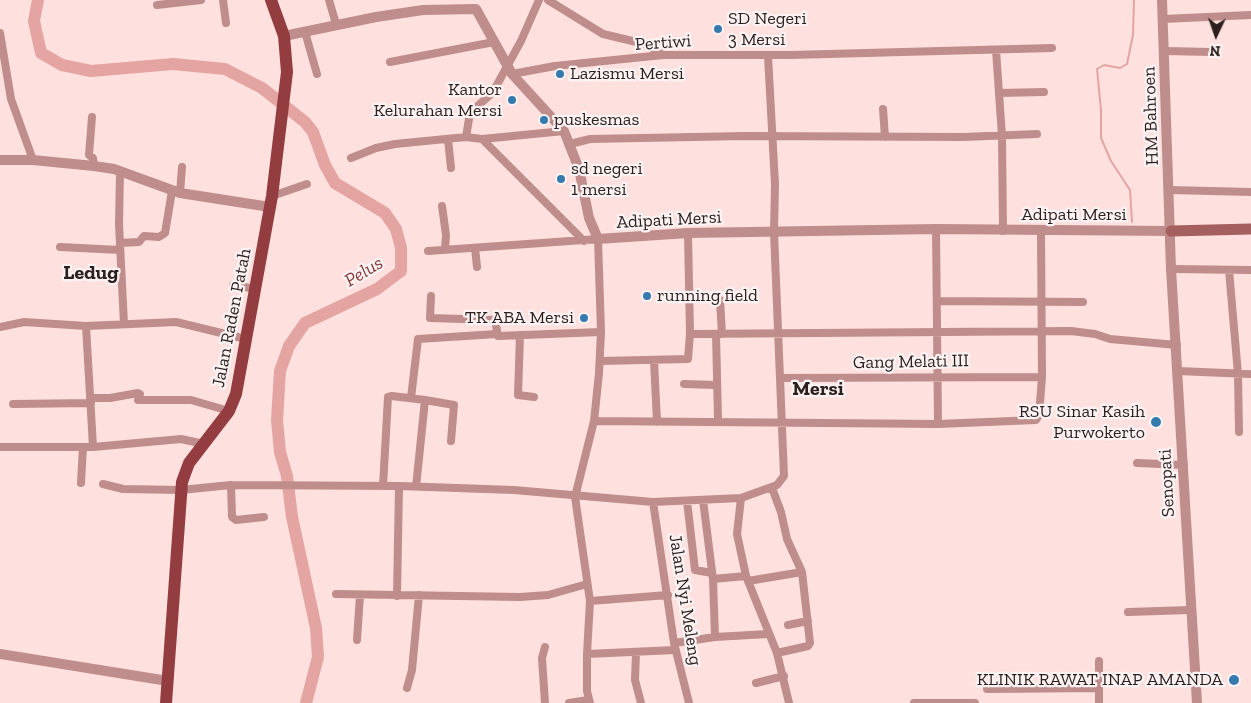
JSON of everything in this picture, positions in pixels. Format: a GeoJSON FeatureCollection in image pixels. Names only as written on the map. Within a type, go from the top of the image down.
{"type":"FeatureCollection","features":[{"type":"Feature","properties":{"kind":"main road","name":"Jalan Raden Patah"},"geometry":{"type":"LineString","coordinates":[[166,703],[181,490],[186,469],[229,411],[238,386],[271,202],[287,72],[284,36],[271,0]]}},
{"type":"Feature","properties":{"kind":"main road"},"geometry":{"type":"LineString","coordinates":[[1171,231],[1251,230]]}},
{"type":"Feature","properties":{"kind":"street"},"geometry":{"type":"LineString","coordinates":[[157,5],[201,0]]}},
{"type":"Feature","properties":{"kind":"street"},"geometry":{"type":"LineString","coordinates":[[223,0],[226,23]]}},
{"type":"Feature","properties":{"kind":"street"},"geometry":{"type":"LineString","coordinates":[[329,0],[336,24]]}},
{"type":"Feature","properties":{"kind":"street"},"geometry":{"type":"LineString","coordinates":[[466,138],[470,113],[513,71],[514,52],[521,41],[539,0]]}},
{"type":"Feature","properties":{"kind":"street","name":"HM Bahroen"},"geometry":{"type":"LineString","coordinates":[[1162,0],[1171,231]]}},
{"type":"Feature","properties":{"kind":"street","name":"Adipati Mersi"},"geometry":{"type":"LineString","coordinates":[[284,36],[336,24],[475,4],[494,42],[513,71],[575,142],[589,218],[604,239],[688,233],[936,229],[1171,231]]}},
{"type":"Feature","properties":{"kind":"street"},"geometry":{"type":"LineString","coordinates":[[555,4],[604,34],[644,44],[663,55]]}},
{"type":"Feature","properties":{"kind":"street"},"geometry":{"type":"LineString","coordinates":[[1163,19],[1251,15]]}},
{"type":"Feature","properties":{"kind":"street"},"geometry":{"type":"LineString","coordinates":[[305,32],[317,74]]}},
{"type":"Feature","properties":{"kind":"street"},"geometry":{"type":"LineString","coordinates":[[0,33],[12,99],[33,160]]}},
{"type":"Feature","properties":{"kind":"street"},"geometry":{"type":"LineString","coordinates":[[390,62],[494,42]]}},
{"type":"Feature","properties":{"kind":"street","name":"Pertiwi"},"geometry":{"type":"LineString","coordinates":[[513,71],[663,55],[768,56],[1052,48]]}},
{"type":"Feature","properties":{"kind":"street"},"geometry":{"type":"LineString","coordinates":[[996,50],[1002,136],[1003,231]]}},
{"type":"Feature","properties":{"kind":"street"},"geometry":{"type":"LineString","coordinates":[[1165,52],[1211,52]]}},
{"type":"Feature","properties":{"kind":"street"},"geometry":{"type":"LineString","coordinates":[[103,484],[123,489],[181,490],[231,485],[399,486],[514,490],[653,502],[740,498],[772,488],[782,481],[784,476],[774,232],[775,184],[768,56]]}},
{"type":"Feature","properties":{"kind":"street"},"geometry":{"type":"LineString","coordinates":[[999,93],[1044,92]]}},
{"type":"Feature","properties":{"kind":"street"},"geometry":{"type":"LineString","coordinates":[[883,109],[885,137]]}},
{"type":"Feature","properties":{"kind":"street"},"geometry":{"type":"LineString","coordinates":[[92,117],[89,156],[93,158],[94,166]]}},
{"type":"Feature","properties":{"kind":"street"},"geometry":{"type":"LineString","coordinates":[[351,158],[376,148],[396,144],[466,138],[482,140],[564,131]]}},
{"type":"Feature","properties":{"kind":"street"},"geometry":{"type":"LineString","coordinates":[[575,142],[771,137],[1002,136],[1038,134]]}},
{"type":"Feature","properties":{"kind":"street"},"geometry":{"type":"LineString","coordinates":[[448,139],[451,168]]}},
{"type":"Feature","properties":{"kind":"street"},"geometry":{"type":"LineString","coordinates":[[482,140],[584,241]]}},
{"type":"Feature","properties":{"kind":"street"},"geometry":{"type":"LineString","coordinates":[[0,160],[33,160],[94,166],[120,172],[176,192],[271,202],[307,184]]}},
{"type":"Feature","properties":{"kind":"street"},"geometry":{"type":"LineString","coordinates":[[60,247],[120,246],[139,242],[144,236],[159,236],[164,233],[182,167]]}},
{"type":"Feature","properties":{"kind":"street"},"geometry":{"type":"LineString","coordinates":[[120,172],[120,246],[124,324]]}},
{"type":"Feature","properties":{"kind":"street"},"geometry":{"type":"LineString","coordinates":[[1170,190],[1251,192]]}},
{"type":"Feature","properties":{"kind":"street"},"geometry":{"type":"LineString","coordinates":[[442,206],[446,235],[445,249]]}},
{"type":"Feature","properties":{"kind":"street"},"geometry":{"type":"LineString","coordinates":[[936,229],[938,424]]}},
{"type":"Feature","properties":{"kind":"street"},"geometry":{"type":"LineString","coordinates":[[596,421],[781,425],[938,424],[1036,420],[1039,415],[1042,377],[1041,231]]}},
{"type":"Feature","properties":{"kind":"street","name":"Senopati"},"geometry":{"type":"LineString","coordinates":[[1171,231],[1171,269],[1177,344],[1190,610],[1197,703]]}},
{"type":"Feature","properties":{"kind":"street"},"geometry":{"type":"LineString","coordinates":[[604,361],[688,359],[690,334],[688,233]]}},
{"type":"Feature","properties":{"kind":"street"},"geometry":{"type":"LineString","coordinates":[[428,251],[604,239],[601,332],[604,361],[596,421],[579,497],[587,584],[594,600],[589,701],[569,703]]}},
{"type":"Feature","properties":{"kind":"street"},"geometry":{"type":"LineString","coordinates":[[475,248],[478,267]]}},
{"type":"Feature","properties":{"kind":"street"},"geometry":{"type":"LineString","coordinates":[[1171,269],[1251,270]]}},
{"type":"Feature","properties":{"kind":"street"},"geometry":{"type":"LineString","coordinates":[[1229,270],[1238,374],[1240,432]]}},
{"type":"Feature","properties":{"kind":"street"},"geometry":{"type":"LineString","coordinates":[[233,285],[256,289]]}},
{"type":"Feature","properties":{"kind":"street"},"geometry":{"type":"LineString","coordinates":[[431,296],[430,318],[495,320],[497,322],[497,334]]}},
{"type":"Feature","properties":{"kind":"street"},"geometry":{"type":"LineString","coordinates":[[718,418],[716,385],[720,300]]}},
{"type":"Feature","properties":{"kind":"street"},"geometry":{"type":"LineString","coordinates":[[936,301],[1083,302]]}},
{"type":"Feature","properties":{"kind":"street"},"geometry":{"type":"LineString","coordinates":[[0,327],[40,322],[86,326],[184,323],[222,335],[246,339]]}},
{"type":"Feature","properties":{"kind":"street"},"geometry":{"type":"LineString","coordinates":[[86,326],[93,446]]}},
{"type":"Feature","properties":{"kind":"street"},"geometry":{"type":"LineString","coordinates":[[690,334],[1042,331],[1089,332],[1110,340],[1177,344]]}},
{"type":"Feature","properties":{"kind":"street"},"geometry":{"type":"LineString","coordinates":[[411,398],[418,338],[601,332]]}},
{"type":"Feature","properties":{"kind":"street"},"geometry":{"type":"LineString","coordinates":[[520,335],[518,395],[534,397]]}},
{"type":"Feature","properties":{"kind":"street"},"geometry":{"type":"LineString","coordinates":[[654,361],[658,422]]}},
{"type":"Feature","properties":{"kind":"street"},"geometry":{"type":"LineString","coordinates":[[1178,371],[1249,374]]}},
{"type":"Feature","properties":{"kind":"street","name":"Gang Melati III"},"geometry":{"type":"LineString","coordinates":[[781,378],[1042,377]]}},
{"type":"Feature","properties":{"kind":"street"},"geometry":{"type":"LineString","coordinates":[[684,384],[716,385]]}},
{"type":"Feature","properties":{"kind":"street"},"geometry":{"type":"LineString","coordinates":[[13,404],[90,400],[138,393],[140,394],[139,400],[191,400],[229,411]]}},
{"type":"Feature","properties":{"kind":"street"},"geometry":{"type":"LineString","coordinates":[[384,486],[388,398],[392,396],[411,398],[454,405],[452,441]]}},
{"type":"Feature","properties":{"kind":"street"},"geometry":{"type":"LineString","coordinates":[[416,487],[425,400]]}},
{"type":"Feature","properties":{"kind":"street"},"geometry":{"type":"LineString","coordinates":[[0,447],[93,446],[180,440],[204,444]]}},
{"type":"Feature","properties":{"kind":"street"},"geometry":{"type":"LineString","coordinates":[[81,484],[82,446]]}},
{"type":"Feature","properties":{"kind":"street"},"geometry":{"type":"LineString","coordinates":[[1136,463],[1184,466]]}},
{"type":"Feature","properties":{"kind":"street"},"geometry":{"type":"LineString","coordinates":[[231,485],[232,518],[236,520],[264,517]]}},
{"type":"Feature","properties":{"kind":"street"},"geometry":{"type":"LineString","coordinates":[[397,596],[399,486]]}},
{"type":"Feature","properties":{"kind":"street"},"geometry":{"type":"LineString","coordinates":[[772,488],[781,512],[787,539],[802,572],[809,645],[777,653]]}},
{"type":"Feature","properties":{"kind":"street"},"geometry":{"type":"LineString","coordinates":[[740,498],[737,534],[747,579],[777,653],[789,703]]}},
{"type":"Feature","properties":{"kind":"street"},"geometry":{"type":"LineString","coordinates":[[687,500],[695,570],[712,576],[747,579],[802,572]]}},
{"type":"Feature","properties":{"kind":"street"},"geometry":{"type":"LineString","coordinates":[[703,500],[712,576],[716,637]]}},
{"type":"Feature","properties":{"kind":"street","name":"Jalan Nyi Meleng"},"geometry":{"type":"LineString","coordinates":[[653,502],[675,646],[689,703]]}},
{"type":"Feature","properties":{"kind":"street"},"geometry":{"type":"LineString","coordinates":[[336,594],[520,597],[548,595],[587,584]]}},
{"type":"Feature","properties":{"kind":"street"},"geometry":{"type":"LineString","coordinates":[[357,640],[360,595]]}},
{"type":"Feature","properties":{"kind":"street"},"geometry":{"type":"LineString","coordinates":[[407,688],[412,670],[419,595]]}},
{"type":"Feature","properties":{"kind":"street"},"geometry":{"type":"LineString","coordinates":[[594,600],[668,595]]}},
{"type":"Feature","properties":{"kind":"street"},"geometry":{"type":"LineString","coordinates":[[1128,612],[1190,610]]}},
{"type":"Feature","properties":{"kind":"street"},"geometry":{"type":"LineString","coordinates":[[788,625],[808,621]]}},
{"type":"Feature","properties":{"kind":"street"},"geometry":{"type":"LineString","coordinates":[[590,654],[636,652],[716,637],[768,634]]}},
{"type":"Feature","properties":{"kind":"street"},"geometry":{"type":"LineString","coordinates":[[545,648],[542,658],[545,703]]}},
{"type":"Feature","properties":{"kind":"street"},"geometry":{"type":"LineString","coordinates":[[636,652],[635,680],[640,703]]}},
{"type":"Feature","properties":{"kind":"street"},"geometry":{"type":"LineString","coordinates":[[0,654],[168,681]]}},
{"type":"Feature","properties":{"kind":"street"},"geometry":{"type":"LineString","coordinates":[[1099,661],[1099,703]]}},
{"type":"Feature","properties":{"kind":"street"},"geometry":{"type":"LineString","coordinates":[[756,683],[784,676]]}},
{"type":"Feature","properties":{"kind":"street"},"geometry":{"type":"LineString","coordinates":[[987,689],[1099,688]]}},
{"type":"Feature","properties":{"kind":"street"},"geometry":{"type":"LineString","coordinates":[[914,703],[975,703]]}},
{"type":"Feature","properties":{"kind":"waterway","name":"Pelus"},"geometry":{"type":"LineString","coordinates":[[38,0],[34,21],[41,53],[62,65],[91,71],[173,64],[225,69],[262,88],[305,122],[313,132],[325,165],[335,183],[385,213],[396,229],[401,248],[401,271],[377,289],[305,323],[289,346],[280,371],[277,420],[280,452],[287,476],[292,517],[316,628],[318,657],[306,703]]}},
{"type":"Feature","properties":{"kind":"waterway"},"geometry":{"type":"LineString","coordinates":[[1132,222],[1130,190],[1111,161],[1101,138],[1101,110],[1097,69],[1104,65],[1120,68],[1127,64],[1133,35],[1134,0]]}},
{"type":"Feature","properties":{"kind":"place","name":"SD Negeri 3 Mersi"},"geometry":{"type":"Point","coordinates":[718,29]}},
{"type":"Feature","properties":{"kind":"place","name":"Lazismu Mersi"},"geometry":{"type":"Point","coordinates":[560,74]}},
{"type":"Feature","properties":{"kind":"place","name":"Kantor Kelurahan Mersi"},"geometry":{"type":"Point","coordinates":[512,100]}},
{"type":"Feature","properties":{"kind":"place","name":"puskesmas"},"geometry":{"type":"Point","coordinates":[544,120]}},
{"type":"Feature","properties":{"kind":"place","name":"sd negeri 1 mersi"},"geometry":{"type":"Point","coordinates":[561,179]}},
{"type":"Feature","properties":{"kind":"place","name":"running field"},"geometry":{"type":"Point","coordinates":[647,296]}},
{"type":"Feature","properties":{"kind":"place","name":"TK ABA Mersi"},"geometry":{"type":"Point","coordinates":[584,318]}},
{"type":"Feature","properties":{"kind":"place","name":"RSU Sinar Kasih Purwokerto"},"geometry":{"type":"Point","coordinates":[1156,422]}},
{"type":"Feature","properties":{"kind":"place","name":"KLINIK RAWAT INAP AMANDA"},"geometry":{"type":"Point","coordinates":[1234,680]}},
{"type":"Feature","properties":{"kind":"district","name":"Ledug"},"geometry":{"type":"Point","coordinates":[91,273]}},
{"type":"Feature","properties":{"kind":"district","name":"Mersi"},"geometry":{"type":"Point","coordinates":[818,389]}}]}
